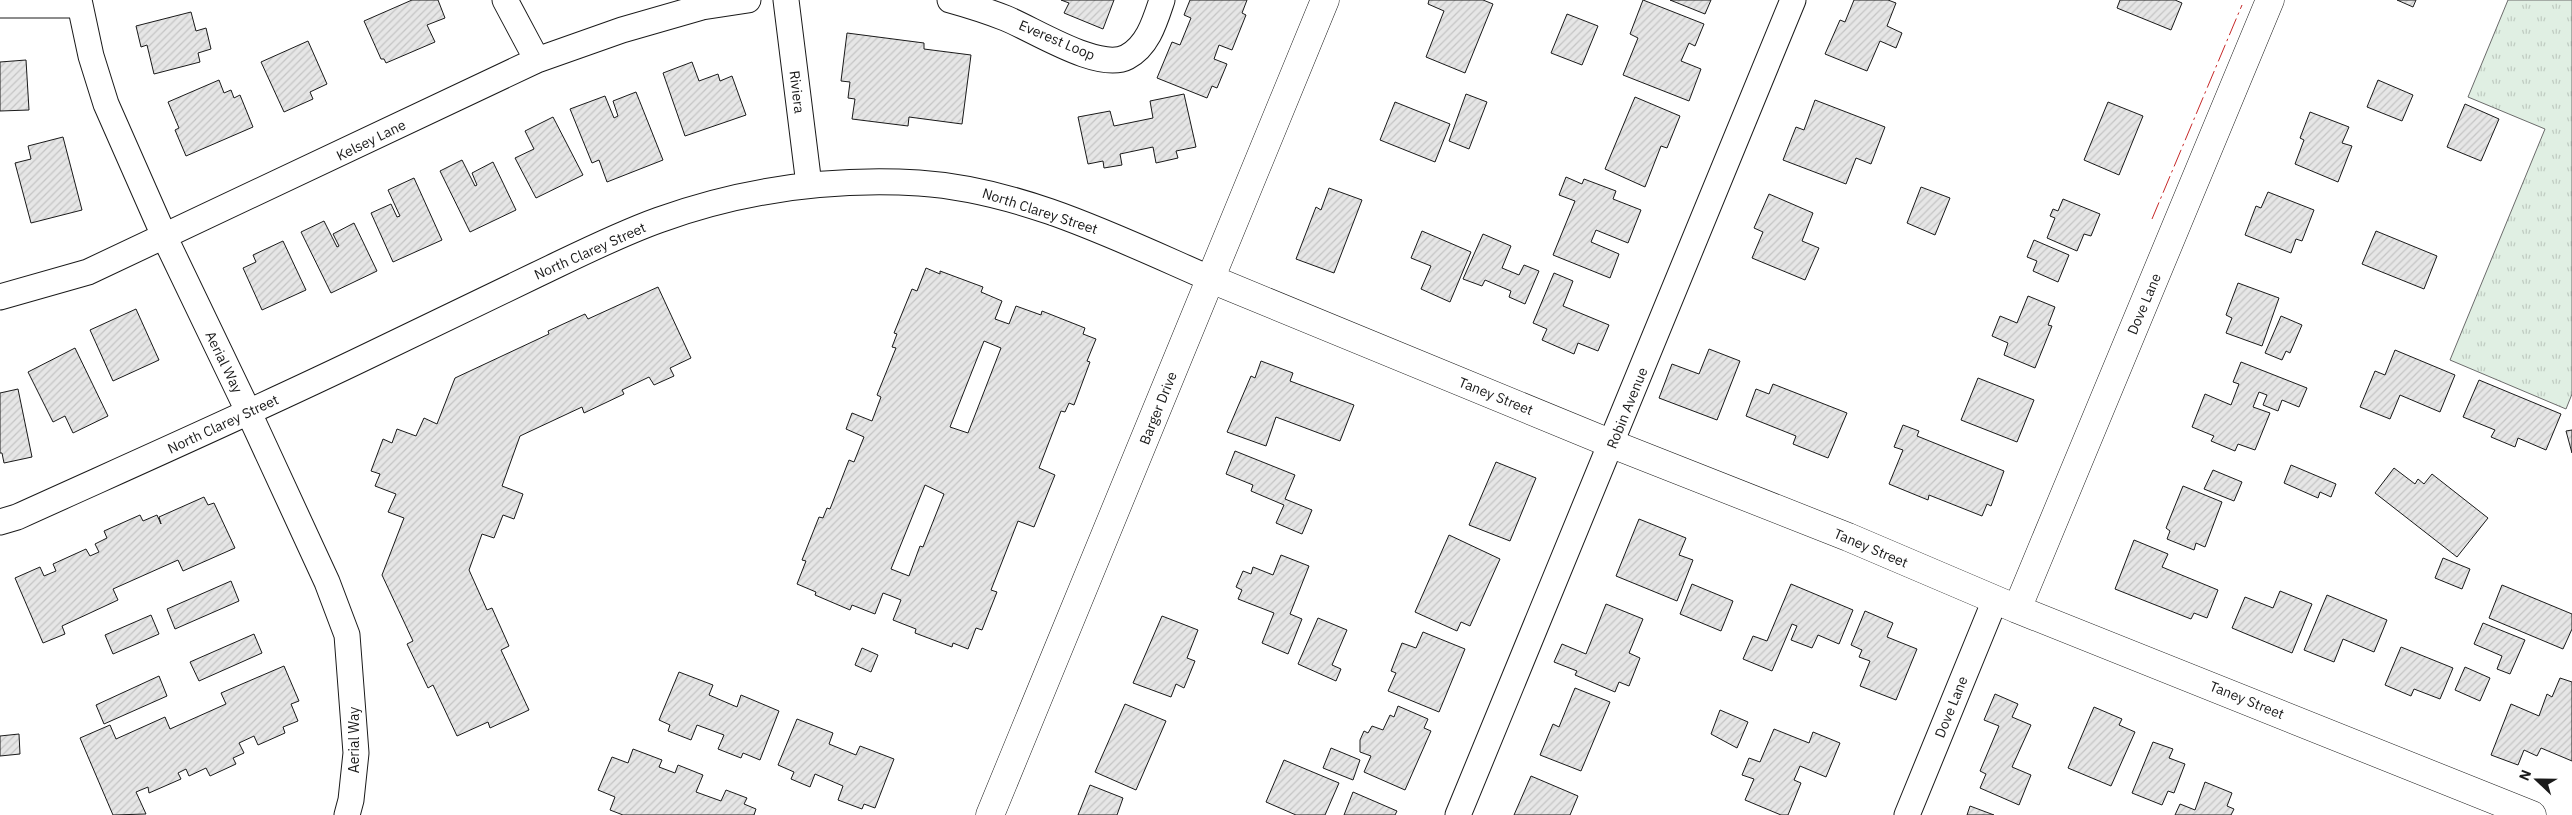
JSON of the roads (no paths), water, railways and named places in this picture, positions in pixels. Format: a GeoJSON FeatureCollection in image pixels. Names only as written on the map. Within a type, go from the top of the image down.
{"type":"FeatureCollection","features":[{"type":"Feature","properties":{"kind":"street"},"geometry":{"type":"LineString","coordinates":[[505,0],[537,60]]}},
{"type":"Feature","properties":{"kind":"street","name":"Kelsey Lane"},"geometry":{"type":"LineString","coordinates":[[0,296],[88,272],[165,238],[537,60],[622,30],[702,7],[748,0]]}},
{"type":"Feature","properties":{"kind":"street","name":"Riviera"},"geometry":{"type":"LineString","coordinates":[[786,0],[809,184]]}},
{"type":"Feature","properties":{"kind":"street","name":"Everest Loop"},"geometry":{"type":"LineString","coordinates":[[950,0],[1004,18],[1087,56],[1105,60],[1125,58],[1140,48],[1152,29],[1162,0]]}},
{"type":"Feature","properties":{"kind":"street","name":"Barger Drive"},"geometry":{"type":"LineString","coordinates":[[990,815],[1325,0]]}},
{"type":"Feature","properties":{"kind":"street","name":"Robin Avenue"},"geometry":{"type":"LineString","coordinates":[[1458,815],[1793,0]]}},
{"type":"Feature","properties":{"kind":"street","name":"Dove Lane"},"geometry":{"type":"LineString","coordinates":[[1907,815],[2006,604],[2270,0]]}},
{"type":"Feature","properties":{"kind":"street"},"geometry":{"type":"LineString","coordinates":[[0,5],[79,3]]}},
{"type":"Feature","properties":{"kind":"street","name":"Aerial Way"},"geometry":{"type":"LineString","coordinates":[[79,3],[91,56],[106,104],[165,238],[327,582],[347,635],[356,753],[352,800],[347,815]]}},
{"type":"Feature","properties":{"kind":"street","name":"North Clarey Street"},"geometry":{"type":"LineString","coordinates":[[0,522],[17,517],[249,413],[596,246],[659,220],[722,201],[809,184],[862,181],[922,183],[979,191],[1031,205],[1095,228],[1211,279]]}},
{"type":"Feature","properties":{"kind":"street","name":"Taney Street"},"geometry":{"type":"LineString","coordinates":[[1211,279],[1612,444],[1848,537],[2006,604],[2532,815]]}}]}
